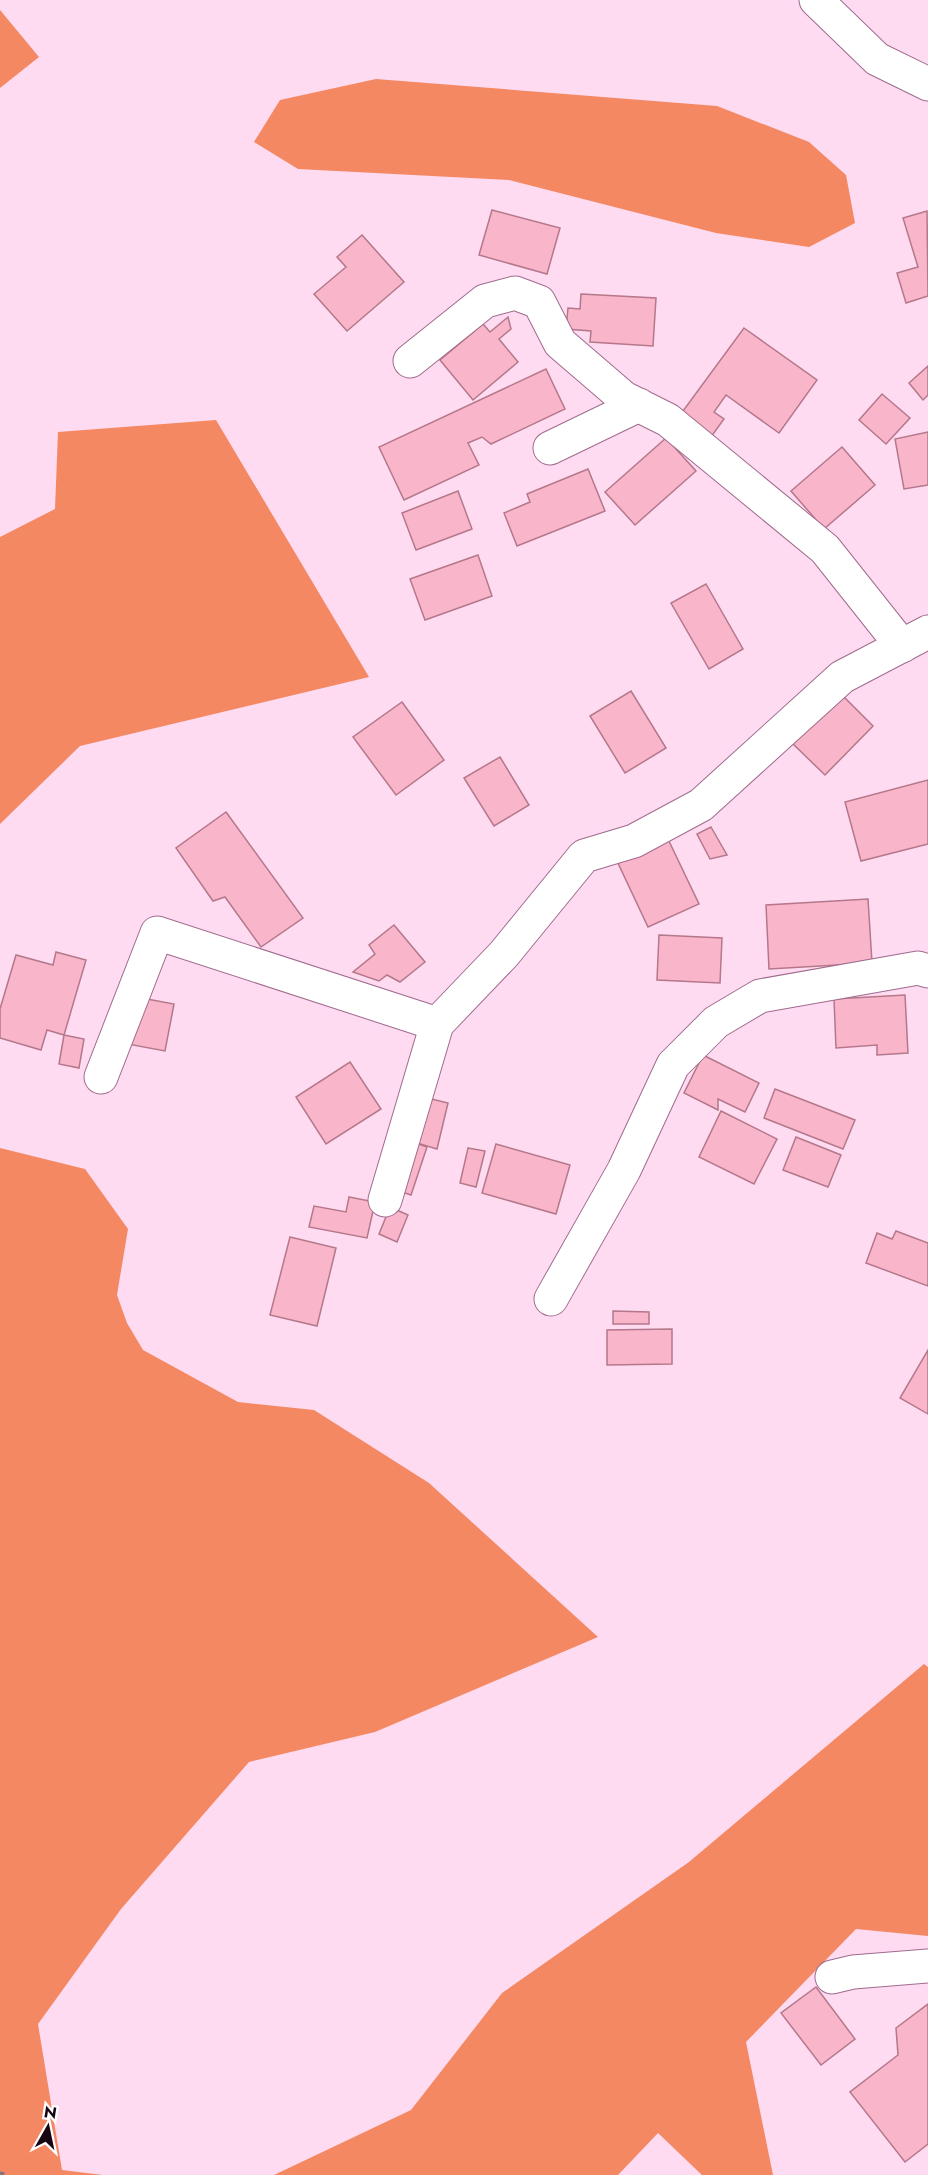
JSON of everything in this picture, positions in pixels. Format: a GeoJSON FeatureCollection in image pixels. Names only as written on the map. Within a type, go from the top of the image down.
{"type":"FeatureCollection","features":[{"type":"Feature","properties":{"kind":"street"},"geometry":{"type":"LineString","coordinates":[[816,0],[877,59],[928,84]]}},
{"type":"Feature","properties":{"kind":"street"},"geometry":{"type":"LineString","coordinates":[[385,1200],[437,1023],[504,954],[584,855],[634,841],[701,805],[842,677],[915,639],[825,549],[668,420],[624,398],[560,343],[539,302],[515,293],[485,301],[410,361]]}},
{"type":"Feature","properties":{"kind":"street"},"geometry":{"type":"LineString","coordinates":[[550,448],[639,405]]}},
{"type":"Feature","properties":{"kind":"street"},"geometry":{"type":"LineString","coordinates":[[101,1077],[157,933],[437,1023]]}},
{"type":"Feature","properties":{"kind":"street"},"geometry":{"type":"LineString","coordinates":[[551,1299],[624,1170],[673,1065],[716,1022],[760,996],[918,968],[928,972]]}},
{"type":"Feature","properties":{"kind":"street"},"geometry":{"type":"LineString","coordinates":[[832,1977],[854,1972],[928,1966]]}},
{"type":"Feature","properties":{"kind":"path"},"geometry":{"type":"LineString","coordinates":[[0,2173],[5,2175]]}},
{"type":"Feature","properties":{"kind":"shaded area"},"geometry":{"type":"Polygon","coordinates":[[[0,10],[39,57],[0,88],[0,10]]]}},
{"type":"Feature","properties":{"kind":"shaded area"},"geometry":{"type":"Polygon","coordinates":[[[376,79],[717,106],[809,142],[846,175],[855,223],[809,247],[716,233],[509,180],[298,169],[254,142],[280,100],[376,79]]]}},
{"type":"Feature","properties":{"kind":"shaded area"},"geometry":{"type":"Polygon","coordinates":[[[216,420],[369,677],[80,746],[0,824],[0,537],[55,509],[58,432],[216,420]]]}},
{"type":"Feature","properties":{"kind":"shaded area"},"geometry":{"type":"Polygon","coordinates":[[[0,1148],[85,1169],[128,1229],[117,1295],[127,1323],[143,1350],[238,1402],[314,1410],[429,1483],[598,1637],[375,1732],[249,1762],[121,1909],[38,2024],[62,2170],[103,2175],[0,2175],[0,1148]]]}},
{"type":"Feature","properties":{"kind":"shaded area"},"geometry":{"type":"Polygon","coordinates":[[[924,1664],[928,1667],[928,1936],[856,1929],[746,2042],[773,2175],[702,2175],[658,2133],[618,2175],[274,2175],[411,2110],[502,1993],[689,1862],[924,1664]]]}},
{"type":"Feature","properties":{"kind":"building"},"geometry":{"type":"Polygon","coordinates":[[[492,210],[560,228],[547,274],[479,255],[492,210]]]}},
{"type":"Feature","properties":{"kind":"building"},"geometry":{"type":"Polygon","coordinates":[[[927,211],[928,296],[906,303],[897,273],[918,267],[903,218],[927,211]]]}},
{"type":"Feature","properties":{"kind":"building"},"geometry":{"type":"Polygon","coordinates":[[[362,235],[404,282],[347,331],[314,294],[346,267],[337,257],[362,235]]]}},
{"type":"Feature","properties":{"kind":"building"},"geometry":{"type":"Polygon","coordinates":[[[581,294],[656,298],[653,346],[590,342],[591,331],[566,329],[568,308],[580,309],[581,294]]]}},
{"type":"Feature","properties":{"kind":"building"},"geometry":{"type":"Polygon","coordinates":[[[508,317],[511,329],[499,339],[518,362],[473,400],[440,360],[483,324],[490,332],[508,317]]]}},
{"type":"Feature","properties":{"kind":"building"},"geometry":{"type":"Polygon","coordinates":[[[744,328],[817,380],[779,433],[726,395],[714,412],[724,419],[711,437],[680,415],[744,328]]]}},
{"type":"Feature","properties":{"kind":"building"},"geometry":{"type":"Polygon","coordinates":[[[928,366],[928,395],[923,400],[909,383],[928,366]]]}},
{"type":"Feature","properties":{"kind":"building"},"geometry":{"type":"Polygon","coordinates":[[[546,369],[565,409],[491,444],[482,437],[468,443],[479,465],[404,500],[379,447],[546,369]]]}},
{"type":"Feature","properties":{"kind":"building"},"geometry":{"type":"Polygon","coordinates":[[[882,394],[910,418],[886,444],[859,420],[882,394]]]}},
{"type":"Feature","properties":{"kind":"building"},"geometry":{"type":"Polygon","coordinates":[[[928,432],[928,485],[904,489],[895,439],[928,432]]]}},
{"type":"Feature","properties":{"kind":"building"},"geometry":{"type":"Polygon","coordinates":[[[666,438],[696,471],[635,525],[605,492],[666,438]]]}},
{"type":"Feature","properties":{"kind":"building"},"geometry":{"type":"Polygon","coordinates":[[[842,447],[875,485],[824,529],[791,491],[842,447]]]}},
{"type":"Feature","properties":{"kind":"building"},"geometry":{"type":"Polygon","coordinates":[[[588,469],[605,511],[517,546],[504,513],[530,502],[527,494],[588,469]]]}},
{"type":"Feature","properties":{"kind":"building"},"geometry":{"type":"Polygon","coordinates":[[[458,491],[472,529],[416,550],[402,513],[458,491]]]}},
{"type":"Feature","properties":{"kind":"building"},"geometry":{"type":"Polygon","coordinates":[[[478,555],[492,596],[425,620],[410,579],[478,555]]]}},
{"type":"Feature","properties":{"kind":"building"},"geometry":{"type":"Polygon","coordinates":[[[706,584],[743,649],[709,669],[671,603],[706,584]]]}},
{"type":"Feature","properties":{"kind":"building"},"geometry":{"type":"Polygon","coordinates":[[[631,691],[666,748],[625,773],[590,716],[631,691]]]}},
{"type":"Feature","properties":{"kind":"building"},"geometry":{"type":"Polygon","coordinates":[[[840,693],[873,726],[825,775],[791,742],[840,693]]]}},
{"type":"Feature","properties":{"kind":"building"},"geometry":{"type":"Polygon","coordinates":[[[402,702],[444,760],[396,795],[353,737],[402,702]]]}},
{"type":"Feature","properties":{"kind":"building"},"geometry":{"type":"Polygon","coordinates":[[[500,757],[529,805],[494,826],[464,778],[500,757]]]}},
{"type":"Feature","properties":{"kind":"building"},"geometry":{"type":"Polygon","coordinates":[[[928,780],[928,844],[861,861],[845,802],[928,780]]]}},
{"type":"Feature","properties":{"kind":"building"},"geometry":{"type":"Polygon","coordinates":[[[226,812],[303,918],[261,947],[225,897],[213,901],[176,848],[226,812]]]}},
{"type":"Feature","properties":{"kind":"building"},"geometry":{"type":"Polygon","coordinates":[[[711,827],[727,855],[710,859],[697,834],[711,827]]]}},
{"type":"Feature","properties":{"kind":"building"},"geometry":{"type":"Polygon","coordinates":[[[667,837],[699,904],[648,927],[617,861],[667,837]]]}},
{"type":"Feature","properties":{"kind":"building"},"geometry":{"type":"Polygon","coordinates":[[[868,899],[872,963],[769,969],[766,905],[868,899]]]}},
{"type":"Feature","properties":{"kind":"building"},"geometry":{"type":"Polygon","coordinates":[[[394,925],[425,962],[400,982],[387,975],[379,981],[353,972],[375,954],[369,945],[394,925]]]}},
{"type":"Feature","properties":{"kind":"building"},"geometry":{"type":"Polygon","coordinates":[[[659,935],[722,938],[720,983],[657,980],[659,935]]]}},
{"type":"Feature","properties":{"kind":"building"},"geometry":{"type":"Polygon","coordinates":[[[56,952],[86,960],[64,1035],[47,1030],[41,1050],[0,1038],[0,1009],[16,955],[53,965],[56,952]]]}},
{"type":"Feature","properties":{"kind":"building"},"geometry":{"type":"Polygon","coordinates":[[[905,995],[908,1053],[877,1055],[877,1045],[836,1048],[834,999],[905,995]]]}},
{"type":"Feature","properties":{"kind":"building"},"geometry":{"type":"Polygon","coordinates":[[[131,996],[174,1004],[165,1051],[122,1043],[131,996]]]}},
{"type":"Feature","properties":{"kind":"building"},"geometry":{"type":"Polygon","coordinates":[[[64,1035],[84,1039],[79,1068],[59,1064],[64,1035]]]}},
{"type":"Feature","properties":{"kind":"building"},"geometry":{"type":"Polygon","coordinates":[[[703,1055],[759,1083],[745,1112],[718,1099],[718,1110],[684,1093],[703,1055]]]}},
{"type":"Feature","properties":{"kind":"building"},"geometry":{"type":"Polygon","coordinates":[[[350,1062],[381,1109],[326,1144],[296,1097],[350,1062]]]}},
{"type":"Feature","properties":{"kind":"building"},"geometry":{"type":"Polygon","coordinates":[[[775,1089],[855,1120],[843,1149],[764,1118],[775,1089]]]}},
{"type":"Feature","properties":{"kind":"building"},"geometry":{"type":"Polygon","coordinates":[[[403,1092],[448,1103],[437,1149],[407,1140],[403,1092]]]}},
{"type":"Feature","properties":{"kind":"building"},"geometry":{"type":"Polygon","coordinates":[[[721,1111],[777,1139],[754,1184],[699,1157],[721,1111]]]}},
{"type":"Feature","properties":{"kind":"building"},"geometry":{"type":"Polygon","coordinates":[[[796,1137],[841,1155],[828,1187],[783,1170],[796,1137]]]}},
{"type":"Feature","properties":{"kind":"building"},"geometry":{"type":"Polygon","coordinates":[[[407,1140],[427,1147],[411,1195],[390,1188],[407,1140]]]}},
{"type":"Feature","properties":{"kind":"building"},"geometry":{"type":"Polygon","coordinates":[[[496,1144],[570,1165],[556,1214],[482,1193],[496,1144]]]}},
{"type":"Feature","properties":{"kind":"building"},"geometry":{"type":"Polygon","coordinates":[[[468,1148],[485,1151],[476,1187],[460,1183],[468,1148]]]}},
{"type":"Feature","properties":{"kind":"building"},"geometry":{"type":"Polygon","coordinates":[[[349,1197],[375,1202],[367,1238],[309,1227],[314,1206],[346,1212],[349,1197]]]}},
{"type":"Feature","properties":{"kind":"building"},"geometry":{"type":"Polygon","coordinates":[[[390,1207],[408,1215],[397,1242],[379,1234],[390,1207]]]}},
{"type":"Feature","properties":{"kind":"building"},"geometry":{"type":"Polygon","coordinates":[[[896,1231],[928,1243],[928,1286],[866,1263],[877,1233],[892,1239],[896,1231]]]}},
{"type":"Feature","properties":{"kind":"building"},"geometry":{"type":"Polygon","coordinates":[[[290,1237],[336,1248],[317,1326],[270,1315],[290,1237]]]}},
{"type":"Feature","properties":{"kind":"building"},"geometry":{"type":"Polygon","coordinates":[[[613,1311],[649,1312],[649,1324],[613,1324],[613,1311]]]}},
{"type":"Feature","properties":{"kind":"building"},"geometry":{"type":"Polygon","coordinates":[[[672,1329],[672,1364],[607,1365],[607,1330],[672,1329]]]}},
{"type":"Feature","properties":{"kind":"building"},"geometry":{"type":"Polygon","coordinates":[[[928,1350],[928,1414],[900,1398],[928,1350]]]}},
{"type":"Feature","properties":{"kind":"building"},"geometry":{"type":"Polygon","coordinates":[[[816,1987],[855,2039],[821,2065],[781,2013],[816,1987]]]}},
{"type":"Feature","properties":{"kind":"building"},"geometry":{"type":"Polygon","coordinates":[[[928,2004],[928,2144],[905,2162],[850,2092],[898,2055],[896,2028],[928,2004]]]}}]}
